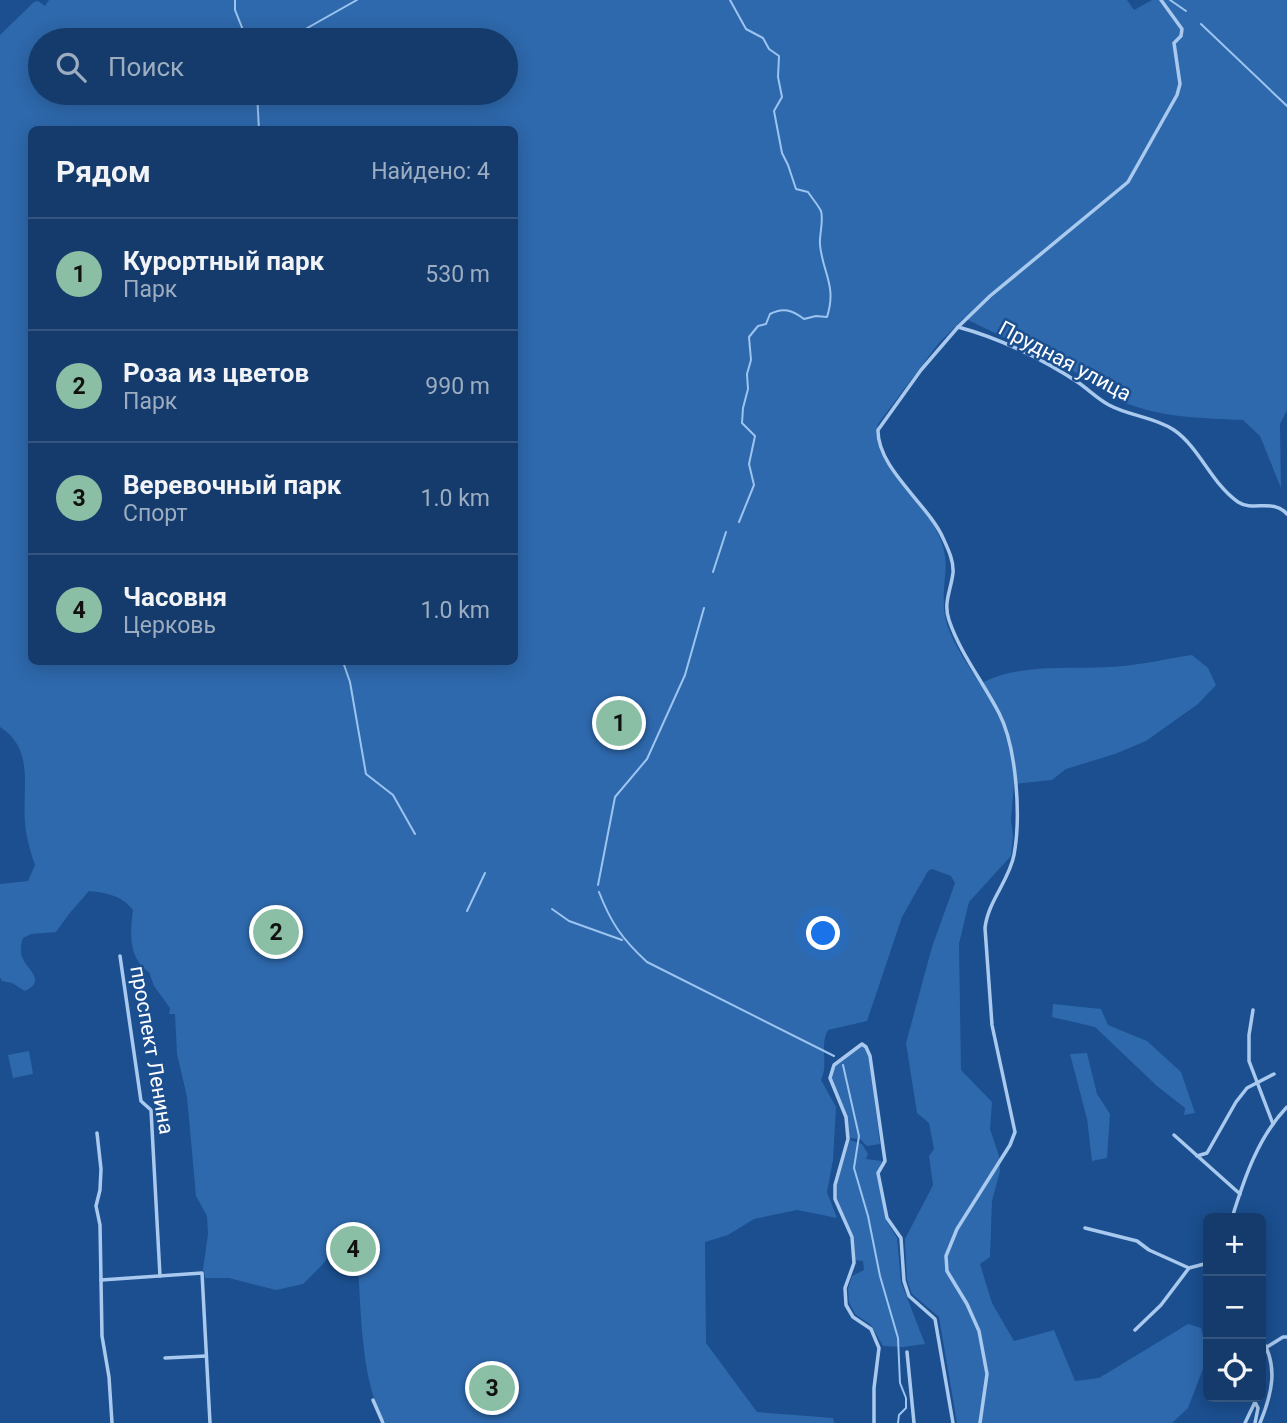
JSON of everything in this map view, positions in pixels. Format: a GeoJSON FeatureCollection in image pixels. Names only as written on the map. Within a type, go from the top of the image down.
{"type":"FeatureCollection","features":[{"type":"Feature","properties":{"kind":"street"},"geometry":{"type":"LineString","coordinates":[[980,1423],[987,1374],[979,1331],[946,1265],[948,1249],[957,1229],[1015,1132],[992,1025],[985,928],[987,913],[1014,856],[1015,774],[1006,727],[947,617],[947,597],[953,575],[950,553],[931,515],[907,488],[888,460],[878,436],[880,424],[958,327],[990,296],[1128,181],[1168,113],[1180,84],[1174,43],[1181,36],[1182,29],[1161,0]]}},
{"type":"Feature","properties":{"kind":"street","name":"Прудная улица"},"geometry":{"type":"LineString","coordinates":[[958,327],[1024,353],[1080,383],[1111,406],[1172,429],[1186,441],[1240,504],[1277,506],[1287,514]]}},
{"type":"Feature","properties":{"kind":"street","name":"проспект Ленина"},"geometry":{"type":"LineString","coordinates":[[120,956],[141,1101],[151,1110],[160,1276]]}},
{"type":"Feature","properties":{"kind":"street"},"geometry":{"type":"LineString","coordinates":[[1253,1010],[1248,1053],[1273,1124]]}},
{"type":"Feature","properties":{"kind":"street"},"geometry":{"type":"LineString","coordinates":[[874,1423],[874,1388],[879,1348],[872,1329],[853,1317],[846,1305],[845,1287],[854,1262],[852,1237],[835,1199],[835,1185],[848,1139],[846,1117],[830,1078],[834,1065],[862,1044],[866,1046],[870,1056],[885,1161],[878,1174],[887,1218],[901,1238],[909,1296],[935,1319],[953,1423]]}},
{"type":"Feature","properties":{"kind":"street"},"geometry":{"type":"LineString","coordinates":[[1197,1156],[1206,1153],[1247,1088],[1274,1074]]}},
{"type":"Feature","properties":{"kind":"street"},"geometry":{"type":"LineString","coordinates":[[1234,1213],[1252,1163],[1273,1124],[1287,1107]]}},
{"type":"Feature","properties":{"kind":"street"},"geometry":{"type":"LineString","coordinates":[[97,1133],[101,1169],[96,1206],[100,1225],[103,1336],[112,1423]]}},
{"type":"Feature","properties":{"kind":"street"},"geometry":{"type":"LineString","coordinates":[[1174,1135],[1240,1194]]}},
{"type":"Feature","properties":{"kind":"street"},"geometry":{"type":"LineString","coordinates":[[1084,1228],[1137,1241],[1189,1268],[1203,1264]]}},
{"type":"Feature","properties":{"kind":"street"},"geometry":{"type":"LineString","coordinates":[[1135,1330],[1161,1305],[1189,1268]]}},
{"type":"Feature","properties":{"kind":"street"},"geometry":{"type":"LineString","coordinates":[[101,1280],[202,1273],[210,1423]]}},
{"type":"Feature","properties":{"kind":"street"},"geometry":{"type":"LineString","coordinates":[[1267,1347],[1287,1337]]}},
{"type":"Feature","properties":{"kind":"street"},"geometry":{"type":"LineString","coordinates":[[1257,1423],[1272,1390],[1273,1373],[1267,1347],[1262,1339]]}},
{"type":"Feature","properties":{"kind":"street"},"geometry":{"type":"LineString","coordinates":[[907,1352],[914,1423]]}},
{"type":"Feature","properties":{"kind":"street"},"geometry":{"type":"LineString","coordinates":[[165,1357],[206,1356]]}},
{"type":"Feature","properties":{"kind":"street"},"geometry":{"type":"LineString","coordinates":[[373,1400],[383,1423]]}},
{"type":"Feature","properties":{"kind":"street"},"geometry":{"type":"LineString","coordinates":[[1245,1423],[1255,1402],[1258,1408],[1257,1423]]}},
{"type":"Feature","properties":{"kind":"shaded area"},"geometry":{"type":"Polygon","coordinates":[[[49,0],[1127,0],[1134,10],[1152,0],[1287,0],[1287,410],[1280,424],[1281,488],[1260,436],[1243,420],[1179,416],[1134,406],[1118,400],[1116,392],[964,318],[938,344],[878,424],[877,437],[887,464],[926,513],[939,537],[946,566],[945,617],[957,647],[980,684],[1013,672],[1123,666],[1192,655],[1208,668],[1216,685],[1198,704],[1146,741],[1066,769],[1052,780],[1014,784],[1011,856],[969,902],[959,944],[961,1070],[992,1102],[990,1129],[999,1156],[1000,1171],[992,1201],[990,1257],[980,1264],[992,1303],[1014,1341],[1054,1330],[1075,1381],[1099,1378],[1188,1324],[1201,1328],[1203,1369],[1188,1408],[1172,1423],[957,1423],[939,1317],[912,1294],[907,1280],[905,1239],[933,1185],[929,1156],[934,1149],[929,1123],[917,1113],[906,1043],[932,947],[955,883],[951,876],[932,869],[928,871],[902,917],[867,1021],[828,1030],[825,1036],[821,1080],[836,1107],[833,1160],[827,1192],[837,1218],[797,1210],[754,1219],[728,1235],[705,1242],[706,1343],[757,1412],[833,1418],[834,1423],[386,1423],[377,1407],[366,1364],[357,1249],[343,1237],[323,1264],[303,1284],[276,1290],[229,1278],[205,1278],[203,1269],[208,1234],[207,1216],[196,1196],[187,1097],[177,1054],[175,1014],[169,1014],[170,1008],[154,986],[149,972],[137,960],[131,935],[133,910],[124,901],[113,896],[89,891],[56,932],[31,934],[23,938],[22,957],[35,979],[31,987],[25,991],[12,983],[2,981],[0,977],[0,884],[28,881],[35,865],[26,828],[22,758],[11,736],[0,727],[0,35],[38,1],[45,6],[49,0]]]}},
{"type":"Feature","properties":{"kind":"shaded area"},"geometry":{"type":"Polygon","coordinates":[[[1053,1004],[1101,1009],[1108,1025],[1147,1041],[1181,1072],[1195,1113],[1184,1115],[1185,1108],[1157,1086],[1095,1027],[1052,1017],[1053,1004]]]}},
{"type":"Feature","properties":{"kind":"shaded area"},"geometry":{"type":"Polygon","coordinates":[[[861,1045],[869,1056],[880,1144],[867,1146],[860,1139],[849,1138],[847,1116],[831,1078],[838,1063],[861,1045]]]}},
{"type":"Feature","properties":{"kind":"shaded area"},"geometry":{"type":"Polygon","coordinates":[[[29,1051],[33,1074],[13,1078],[8,1055],[29,1051]]]}},
{"type":"Feature","properties":{"kind":"shaded area"},"geometry":{"type":"Polygon","coordinates":[[[1087,1053],[1097,1094],[1110,1114],[1107,1158],[1092,1161],[1087,1119],[1070,1054],[1087,1053]]]}},
{"type":"Feature","properties":{"kind":"shaded area"},"geometry":{"type":"Polygon","coordinates":[[[850,1140],[862,1144],[868,1154],[866,1159],[882,1161],[877,1172],[886,1220],[897,1238],[901,1282],[925,1344],[883,1346],[871,1325],[855,1314],[849,1302],[848,1289],[852,1276],[864,1270],[863,1261],[855,1260],[854,1237],[836,1199],[836,1185],[850,1140]]]}},
{"type":"Feature","properties":{"kind":"waterway"},"geometry":{"type":"LineString","coordinates":[[235,0],[235,10],[242,28]]}},
{"type":"Feature","properties":{"kind":"waterway"},"geometry":{"type":"LineString","coordinates":[[307,28],[357,0]]}},
{"type":"Feature","properties":{"kind":"waterway"},"geometry":{"type":"LineString","coordinates":[[730,0],[746,29],[763,38],[769,49],[779,56],[778,77],[782,97],[774,111],[782,153],[796,189],[808,192],[821,211],[820,245],[831,297],[827,317],[804,319],[791,312],[779,311],[770,314],[766,324],[758,326],[749,337],[751,360],[742,423],[755,436],[749,464],[754,485],[739,522]]}},
{"type":"Feature","properties":{"kind":"waterway"},"geometry":{"type":"LineString","coordinates":[[1170,0],[1186,11]]}},
{"type":"Feature","properties":{"kind":"waterway"},"geometry":{"type":"LineString","coordinates":[[1201,24],[1287,106]]}},
{"type":"Feature","properties":{"kind":"waterway"},"geometry":{"type":"LineString","coordinates":[[258,105],[259,126]]}},
{"type":"Feature","properties":{"kind":"waterway"},"geometry":{"type":"LineString","coordinates":[[713,572],[726,532]]}},
{"type":"Feature","properties":{"kind":"waterway"},"geometry":{"type":"LineString","coordinates":[[598,885],[615,797],[647,759],[685,675],[704,608]]}},
{"type":"Feature","properties":{"kind":"waterway"},"geometry":{"type":"LineString","coordinates":[[344,665],[350,682],[366,774],[393,795],[415,834]]}},
{"type":"Feature","properties":{"kind":"waterway"},"geometry":{"type":"LineString","coordinates":[[467,911],[485,873]]}},
{"type":"Feature","properties":{"kind":"waterway"},"geometry":{"type":"LineString","coordinates":[[599,892],[618,930],[647,962],[834,1056]]}},
{"type":"Feature","properties":{"kind":"waterway"},"geometry":{"type":"LineString","coordinates":[[552,909],[569,921],[622,940]]}},
{"type":"Feature","properties":{"kind":"waterway"},"geometry":{"type":"LineString","coordinates":[[843,1065],[859,1136],[854,1168],[898,1338],[900,1383],[906,1398],[906,1408],[899,1415],[898,1423]]}},
{"type":"Feature","properties":{"kind":"place","name":"Курортный парк"},"geometry":{"type":"Point","coordinates":[619,723]}},
{"type":"Feature","properties":{"kind":"place","name":"Роза из цветов"},"geometry":{"type":"Point","coordinates":[276,932]}},
{"type":"Feature","properties":{"kind":"place","name":"Часовня"},"geometry":{"type":"Point","coordinates":[353,1249]}},
{"type":"Feature","properties":{"kind":"place","name":"Веревочный парк"},"geometry":{"type":"Point","coordinates":[492,1388]}}]}
